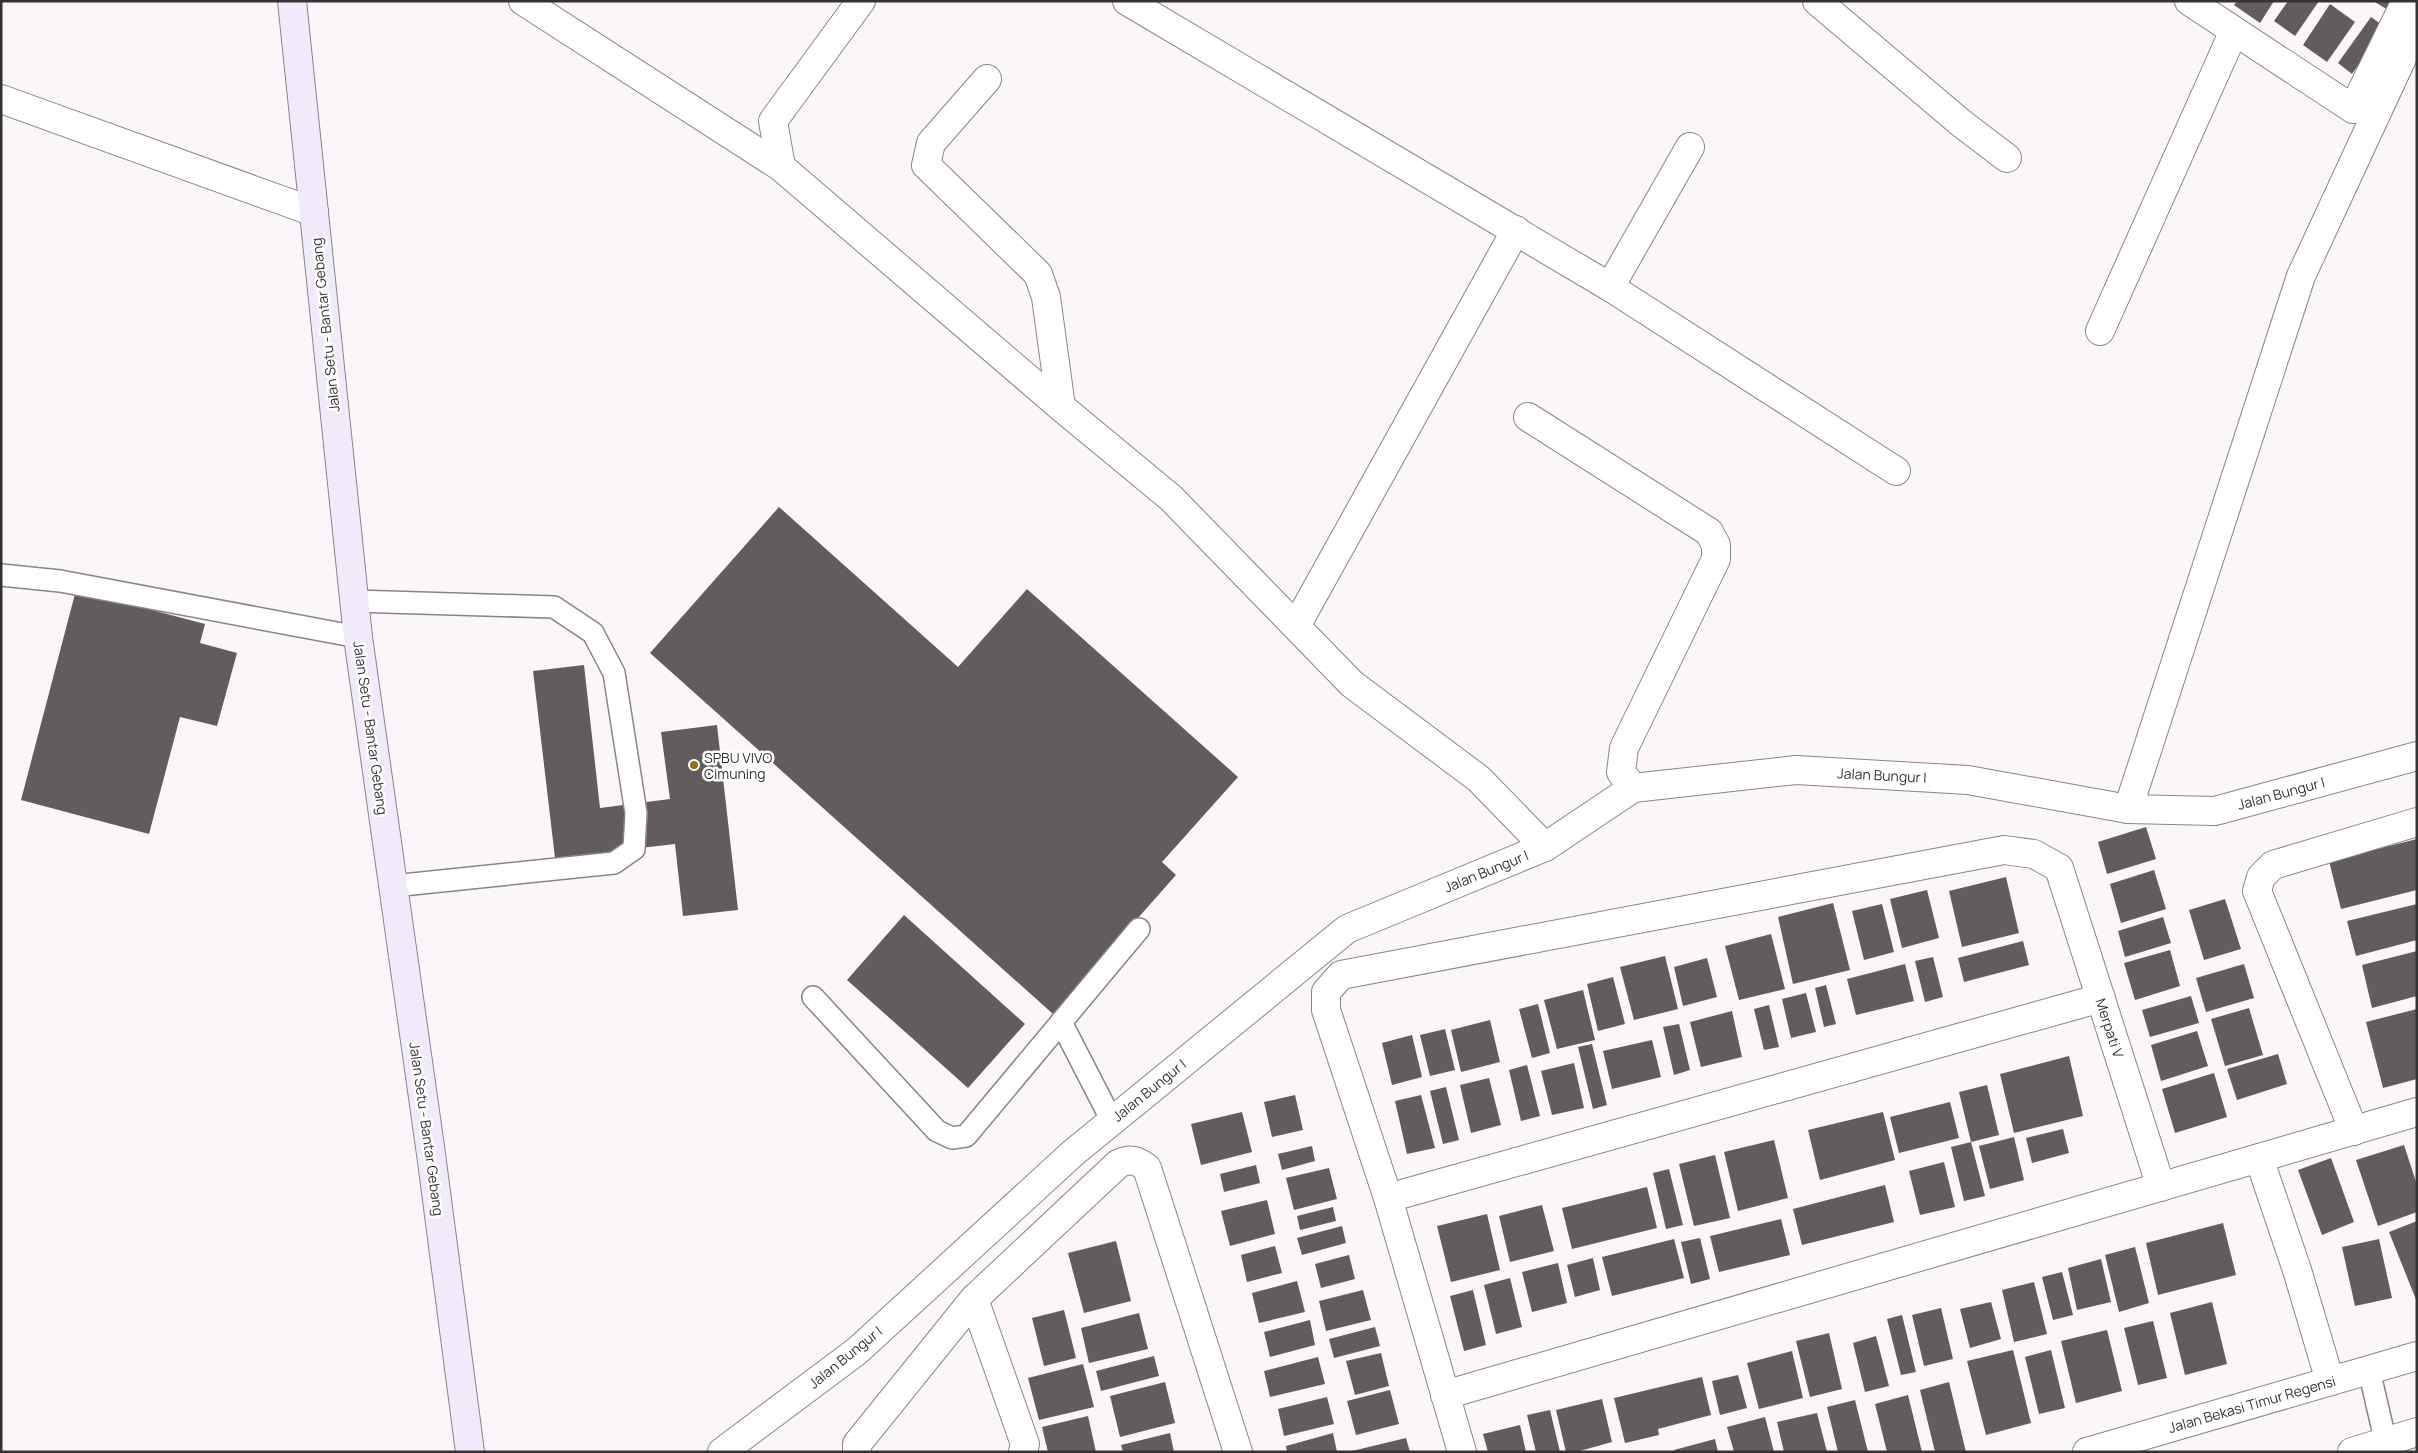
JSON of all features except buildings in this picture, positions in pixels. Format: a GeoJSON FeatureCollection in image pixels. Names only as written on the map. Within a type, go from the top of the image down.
{"type":"FeatureCollection","features":[{"type":"Feature","properties":{"kind":"main road","name":"Jalan Setu - Bantar Gebang"},"geometry":{"type":"LineString","coordinates":[[292,1],[358,638],[470,1452]]}},
{"type":"Feature","properties":{"kind":"street"},"geometry":{"type":"LineString","coordinates":[[523,1],[781,166],[1171,498],[1352,684],[1479,779],[1545,847]]}},
{"type":"Feature","properties":{"kind":"street"},"geometry":{"type":"LineString","coordinates":[[781,166],[773,121],[861,1]]}},
{"type":"Feature","properties":{"kind":"street"},"geometry":{"type":"LineString","coordinates":[[1127,1],[1610,287],[1896,471]]}},
{"type":"Feature","properties":{"kind":"street"},"geometry":{"type":"LineString","coordinates":[[1817,1],[1961,123],[2007,158]]}},
{"type":"Feature","properties":{"kind":"street"},"geometry":{"type":"LineString","coordinates":[[2189,1],[2353,108],[2406,1]]}},
{"type":"Feature","properties":{"kind":"street"},"geometry":{"type":"LineString","coordinates":[[2128,809],[2301,276],[2417,26]]}},
{"type":"Feature","properties":{"kind":"street"},"geometry":{"type":"LineString","coordinates":[[2100,332],[2234,31]]}},
{"type":"Feature","properties":{"kind":"street"},"geometry":{"type":"LineString","coordinates":[[987,79],[931,143],[926,165],[1038,274],[1046,296],[1061,406]]}},
{"type":"Feature","properties":{"kind":"street"},"geometry":{"type":"LineString","coordinates":[[1,99],[314,212]]}},
{"type":"Feature","properties":{"kind":"street"},"geometry":{"type":"LineString","coordinates":[[1610,287],[1690,147]]}},
{"type":"Feature","properties":{"kind":"street"},"geometry":{"type":"LineString","coordinates":[[1296,626],[1516,230]]}},
{"type":"Feature","properties":{"kind":"street"},"geometry":{"type":"LineString","coordinates":[[1528,417],[1709,532],[1716,545],[1716,559],[1624,748],[1622,772],[1633,788]]}},
{"type":"Feature","properties":{"kind":"street","name":"Jalan Bungur I"},"geometry":{"type":"LineString","coordinates":[[722,1452],[857,1351],[1072,1153],[1347,929],[1545,847],[1633,788],[1796,770],[1968,780],[2128,809],[2215,811],[2417,756]]}},
{"type":"Feature","properties":{"kind":"street"},"geometry":{"type":"LineString","coordinates":[[2354,1131],[2257,891],[2261,877],[2273,865],[2417,822]]}},
{"type":"Feature","properties":{"kind":"street","name":"Merpati V"},"geometry":{"type":"LineString","coordinates":[[1388,1198],[1326,1010],[1326,992],[1341,975],[2004,850],[2034,854],[2059,868],[2162,1187]]}},
{"type":"Feature","properties":{"kind":"street"},"geometry":{"type":"LineString","coordinates":[[1462,1452],[1388,1198],[2100,998]]}},
{"type":"Feature","properties":{"kind":"street"},"geometry":{"type":"LineString","coordinates":[[1445,1395],[2417,1112]]}},
{"type":"Feature","properties":{"kind":"street"},"geometry":{"type":"LineString","coordinates":[[2259,1158],[2297,1270],[2330,1381]]}},
{"type":"Feature","properties":{"kind":"street"},"geometry":{"type":"LineString","coordinates":[[857,1452],[857,1444],[974,1299],[1118,1164],[1127,1159],[1139,1162],[1147,1168],[1238,1452]]}},
{"type":"Feature","properties":{"kind":"street"},"geometry":{"type":"LineString","coordinates":[[974,1299],[1025,1444],[1023,1452]]}},
{"type":"Feature","properties":{"kind":"street","name":"Jalan Bekasi Timur Regensi"},"geometry":{"type":"LineString","coordinates":[[2086,1452],[2417,1356]]}},
{"type":"Feature","properties":{"kind":"street"},"geometry":{"type":"LineString","coordinates":[[2352,1452],[2386,1447],[2417,1432]]}},
{"type":"Feature","properties":{"kind":"lane"},"geometry":{"type":"LineString","coordinates":[[1,575],[60,581],[358,638]]}},
{"type":"Feature","properties":{"kind":"lane"},"geometry":{"type":"LineString","coordinates":[[354,601],[554,607],[593,633],[614,672],[636,813],[634,849],[614,863],[393,886]]}},
{"type":"Feature","properties":{"kind":"lane"},"geometry":{"type":"LineString","coordinates":[[813,997],[937,1132],[952,1138],[966,1136],[1139,929]]}},
{"type":"Feature","properties":{"kind":"lane"},"geometry":{"type":"LineString","coordinates":[[1061,1022],[1112,1121]]}},
{"type":"Feature","properties":{"kind":"lane"},"geometry":{"type":"LineString","coordinates":[[2370,1370],[2386,1447]]}},
{"type":"Feature","properties":{"kind":"place","name":"SPBU VIVO Cimuning"},"geometry":{"type":"Point","coordinates":[694,765]}}]}
